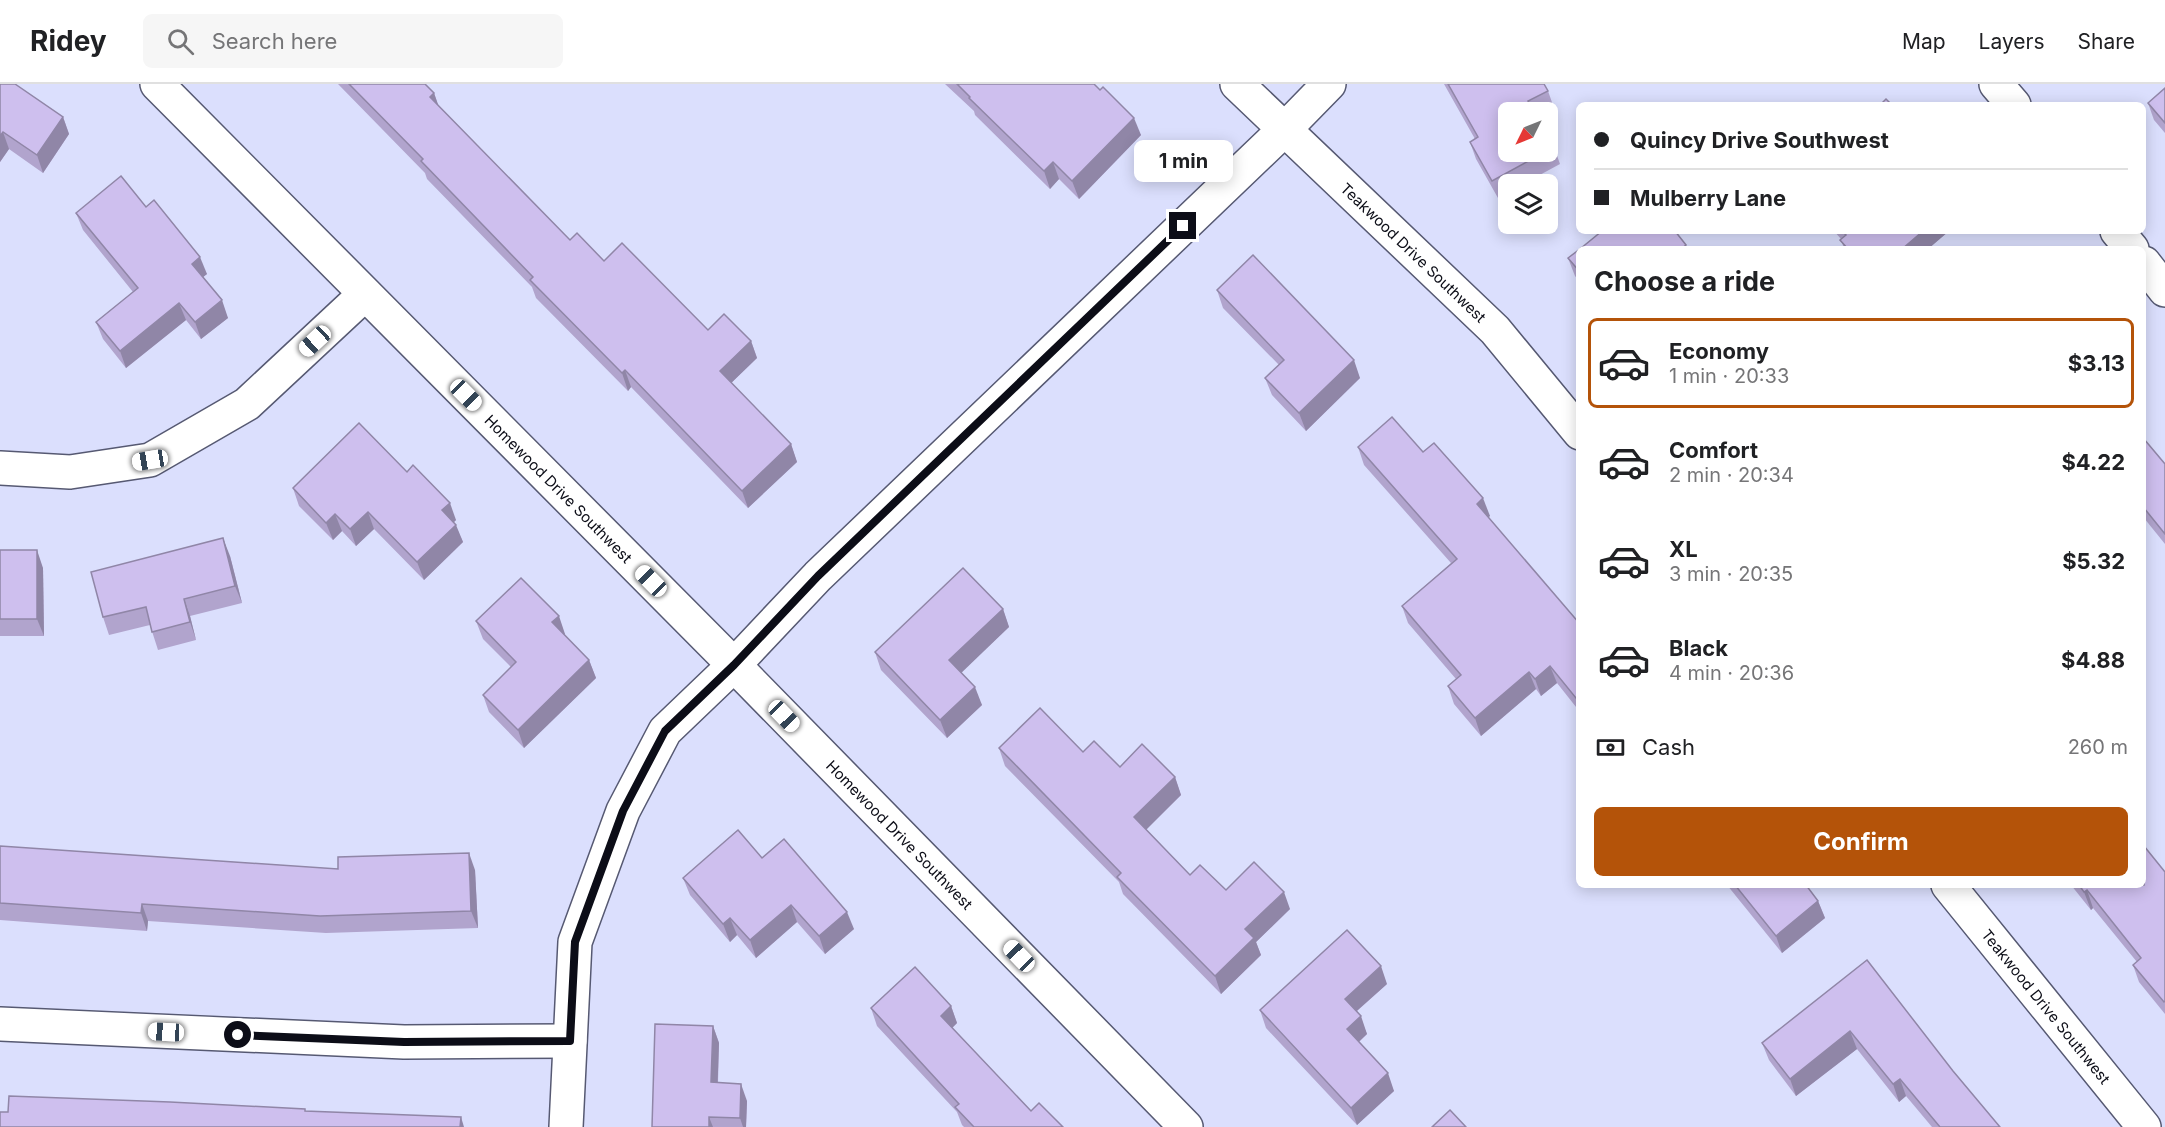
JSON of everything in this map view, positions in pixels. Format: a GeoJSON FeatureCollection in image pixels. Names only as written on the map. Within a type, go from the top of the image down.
{"type":"FeatureCollection","features":[{"type":"Feature","properties":{"kind":"street","name":"Homewood Drive Southwest"},"geometry":{"type":"LineString","coordinates":[[157,84],[734,665],[1186,1127]]}},
{"type":"Feature","properties":{"kind":"street","name":"Teakwood Drive Southwest"},"geometry":{"type":"LineString","coordinates":[[1237,84],[1495,330],[1576,428]]}},
{"type":"Feature","properties":{"kind":"street"},"geometry":{"type":"LineString","coordinates":[[566,1127],[575,942],[623,811],[665,731],[734,665],[818,576],[1285,129],[1329,84]]}},
{"type":"Feature","properties":{"kind":"street"},"geometry":{"type":"LineString","coordinates":[[1996,84],[2011,102]]}},
{"type":"Feature","properties":{"kind":"street"},"geometry":{"type":"LineString","coordinates":[[2120,234],[2130,246]]}},
{"type":"Feature","properties":{"kind":"street"},"geometry":{"type":"LineString","coordinates":[[2146,266],[2165,290]]}},
{"type":"Feature","properties":{"kind":"street"},"geometry":{"type":"LineString","coordinates":[[0,468],[70,472],[150,460],[247,404],[365,294]]}},
{"type":"Feature","properties":{"kind":"street","name":"Teakwood Drive Southwest"},"geometry":{"type":"LineString","coordinates":[[1950,888],[2144,1127]]}},
{"type":"Feature","properties":{"kind":"street"},"geometry":{"type":"LineString","coordinates":[[0,1024],[404,1042],[570,1041]]}},
{"type":"Feature","properties":{"kind":"building"},"geometry":{"type":"Polygon","coordinates":[[[0,84],[15,84],[63,117],[37,155],[3,132],[0,136],[0,84]]]}},
{"type":"Feature","properties":{"kind":"building"},"geometry":{"type":"Polygon","coordinates":[[[349,84],[425,84],[434,93],[430,97],[570,240],[577,233],[604,261],[622,243],[708,330],[724,314],[751,341],[720,371],[791,444],[742,491],[625,370],[622,373],[530,280],[533,277],[421,161],[423,159],[349,84]]]}},
{"type":"Feature","properties":{"kind":"building"},"geometry":{"type":"Polygon","coordinates":[[[957,84],[1094,84],[1100,90],[1103,87],[1134,118],[1072,181],[1053,162],[1044,171],[957,84]]]}},
{"type":"Feature","properties":{"kind":"building"},"geometry":{"type":"Polygon","coordinates":[[[1448,84],[1544,84],[1548,91],[1529,102],[1498,102],[1498,162],[1527,162],[1505,174],[1498,174],[1498,178],[1492,181],[1470,142],[1478,137],[1448,84]]]}},
{"type":"Feature","properties":{"kind":"building"},"geometry":{"type":"Polygon","coordinates":[[[2165,88],[2165,123],[2148,103],[2165,88]]]}},
{"type":"Feature","properties":{"kind":"building"},"geometry":{"type":"Polygon","coordinates":[[[121,176],[146,207],[154,200],[200,257],[192,264],[222,300],[195,322],[179,303],[120,351],[96,322],[138,288],[76,213],[121,176]]]}},
{"type":"Feature","properties":{"kind":"building"},"geometry":{"type":"Polygon","coordinates":[[[1598,234],[1677,234],[1686,245],[1685,246],[1584,246],[1598,234]]]}},
{"type":"Feature","properties":{"kind":"building"},"geometry":{"type":"Polygon","coordinates":[[[1920,234],[1906,246],[1845,246],[1840,240],[1846,235],[1920,234]]]}},
{"type":"Feature","properties":{"kind":"building"},"geometry":{"type":"Polygon","coordinates":[[[1576,252],[1576,267],[1568,258],[1576,252]]]}},
{"type":"Feature","properties":{"kind":"building"},"geometry":{"type":"Polygon","coordinates":[[[1253,255],[1354,360],[1299,413],[1265,378],[1284,360],[1217,290],[1253,255]]]}},
{"type":"Feature","properties":{"kind":"building"},"geometry":{"type":"Polygon","coordinates":[[[1392,417],[1423,452],[1434,443],[1483,498],[1477,504],[1576,619],[1576,698],[1550,666],[1535,679],[1529,672],[1475,718],[1448,686],[1461,675],[1402,606],[1457,559],[1358,447],[1392,417]]]}},
{"type":"Feature","properties":{"kind":"building"},"geometry":{"type":"Polygon","coordinates":[[[359,423],[407,472],[413,465],[450,503],[442,510],[456,525],[417,562],[368,512],[350,529],[335,514],[326,523],[293,488],[359,423]]]}},
{"type":"Feature","properties":{"kind":"building"},"geometry":{"type":"Polygon","coordinates":[[[2146,441],[2165,464],[2165,534],[2146,510],[2146,441]]]}},
{"type":"Feature","properties":{"kind":"building"},"geometry":{"type":"Polygon","coordinates":[[[223,538],[235,586],[184,599],[190,622],[152,632],[146,607],[103,617],[91,572],[223,538]]]}},
{"type":"Feature","properties":{"kind":"building"},"geometry":{"type":"Polygon","coordinates":[[[0,550],[37,550],[37,619],[0,619],[0,550]]]}},
{"type":"Feature","properties":{"kind":"building"},"geometry":{"type":"Polygon","coordinates":[[[963,568],[1003,609],[949,660],[975,687],[940,720],[875,652],[963,568]]]}},
{"type":"Feature","properties":{"kind":"building"},"geometry":{"type":"Polygon","coordinates":[[[521,578],[559,616],[552,622],[589,660],[518,730],[483,695],[516,662],[476,621],[521,578]]]}},
{"type":"Feature","properties":{"kind":"building"},"geometry":{"type":"Polygon","coordinates":[[[1040,708],[1083,752],[1094,741],[1120,767],[1142,744],[1175,777],[1134,817],[1190,875],[1200,865],[1226,890],[1254,862],[1284,892],[1245,929],[1254,938],[1215,976],[1117,877],[1121,873],[999,748],[1040,708]]]}},
{"type":"Feature","properties":{"kind":"building"},"geometry":{"type":"Polygon","coordinates":[[[738,830],[762,858],[784,839],[847,912],[819,936],[791,905],[750,940],[730,918],[723,924],[683,878],[738,830]]]}},
{"type":"Feature","properties":{"kind":"building"},"geometry":{"type":"Polygon","coordinates":[[[0,846],[338,869],[338,857],[469,853],[471,911],[320,916],[142,904],[141,913],[0,903],[0,846]]]}},
{"type":"Feature","properties":{"kind":"building"},"geometry":{"type":"Polygon","coordinates":[[[2146,848],[2165,872],[2164,1002],[2133,965],[2141,958],[2087,890],[2084,892],[2081,888],[2146,888],[2146,848]]]}},
{"type":"Feature","properties":{"kind":"building"},"geometry":{"type":"Polygon","coordinates":[[[1737,888],[1808,888],[1818,901],[1776,936],[1737,888]]]}},
{"type":"Feature","properties":{"kind":"building"},"geometry":{"type":"Polygon","coordinates":[[[1347,930],[1381,966],[1345,999],[1361,1016],[1347,1029],[1388,1073],[1351,1108],[1260,1010],[1347,930]]]}},
{"type":"Feature","properties":{"kind":"building"},"geometry":{"type":"Polygon","coordinates":[[[1867,960],[1953,1071],[2000,1127],[1940,1127],[1900,1079],[1893,1084],[1850,1031],[1790,1079],[1762,1043],[1867,960]]]}},
{"type":"Feature","properties":{"kind":"building"},"geometry":{"type":"Polygon","coordinates":[[[915,967],[951,1006],[941,1016],[1031,1111],[1039,1103],[1063,1127],[974,1127],[955,1107],[959,1104],[871,1008],[915,967]]]}},
{"type":"Feature","properties":{"kind":"building"},"geometry":{"type":"Polygon","coordinates":[[[655,1024],[713,1026],[711,1082],[741,1084],[740,1118],[709,1117],[709,1127],[652,1127],[655,1024]]]}},
{"type":"Feature","properties":{"kind":"building"},"geometry":{"type":"Polygon","coordinates":[[[9,1096],[461,1117],[460,1127],[0,1127],[0,1112],[8,1112],[9,1096]]]}},
{"type":"Feature","properties":{"kind":"building"},"geometry":{"type":"Polygon","coordinates":[[[1450,1110],[1466,1127],[1432,1127],[1450,1110]]]}},
{"type":"Feature","properties":{"kind":"route"},"geometry":{"type":"LineString","coordinates":[[238,1035],[404,1042],[570,1041],[575,942],[623,811],[665,731],[734,665],[818,576],[1183,226]]}}]}
